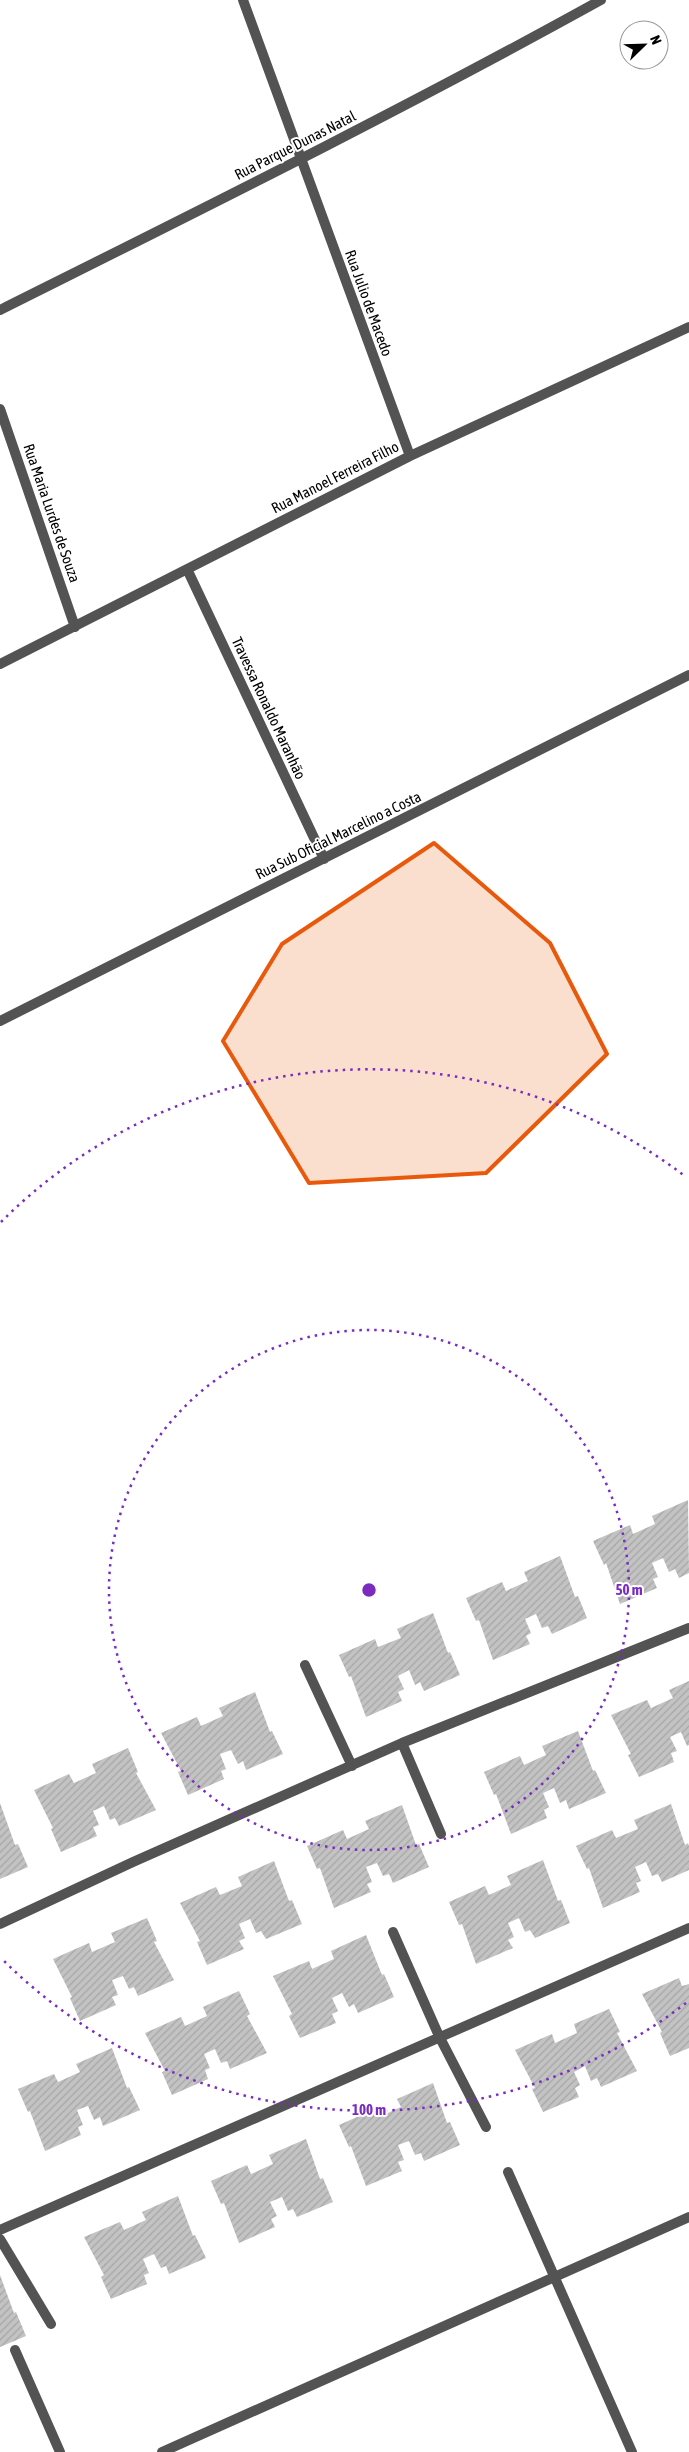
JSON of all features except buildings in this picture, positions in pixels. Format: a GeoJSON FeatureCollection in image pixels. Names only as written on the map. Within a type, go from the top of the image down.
{"type":"FeatureCollection","features":[{"type":"Feature","properties":{"kind":"street","name":"Rua Julio de Macedo"},"geometry":{"type":"LineString","coordinates":[[242,0],[410,456]]}},
{"type":"Feature","properties":{"kind":"street","name":"Rua Parque Dunas Natal"},"geometry":{"type":"LineString","coordinates":[[0,310],[300,160],[493,60],[601,0]]}},
{"type":"Feature","properties":{"kind":"street","name":"Rua Manoel Ferreira Filho"},"geometry":{"type":"LineString","coordinates":[[0,664],[410,456],[689,327]]}},
{"type":"Feature","properties":{"kind":"street","name":"Rua Maria Lurdes de Souza"},"geometry":{"type":"LineString","coordinates":[[0,409],[75,627]]}},
{"type":"Feature","properties":{"kind":"street","name":"Travessa Ronaldo Maranhão"},"geometry":{"type":"LineString","coordinates":[[187,569],[324,859]]}},
{"type":"Feature","properties":{"kind":"street","name":"Rua Sub Oficial Marcelino a Costa"},"geometry":{"type":"LineString","coordinates":[[0,1021],[689,675]]}},
{"type":"Feature","properties":{"kind":"street"},"geometry":{"type":"LineString","coordinates":[[0,1924],[132,1862],[402,1743],[689,1628]]}},
{"type":"Feature","properties":{"kind":"street"},"geometry":{"type":"LineString","coordinates":[[306,1665],[352,1766]]}},
{"type":"Feature","properties":{"kind":"street"},"geometry":{"type":"LineString","coordinates":[[402,1743],[441,1834]]}},
{"type":"Feature","properties":{"kind":"street"},"geometry":{"type":"LineString","coordinates":[[0,2230],[689,1928]]}},
{"type":"Feature","properties":{"kind":"street"},"geometry":{"type":"LineString","coordinates":[[393,1932],[439,2036],[486,2127]]}},
{"type":"Feature","properties":{"kind":"street"},"geometry":{"type":"LineString","coordinates":[[508,2172],[632,2452]]}},
{"type":"Feature","properties":{"kind":"street"},"geometry":{"type":"LineString","coordinates":[[162,2452],[689,2217]]}},
{"type":"Feature","properties":{"kind":"street"},"geometry":{"type":"LineString","coordinates":[[0,2239],[51,2324]]}},
{"type":"Feature","properties":{"kind":"street"},"geometry":{"type":"LineString","coordinates":[[15,2350],[60,2452]]}},
{"type":"Feature","properties":{"kind":"highlighted area"},"geometry":{"type":"Polygon","coordinates":[[[434,843],[550,943],[607,1054],[486,1173],[309,1183],[223,1041],[282,944],[434,843]]]}}]}
